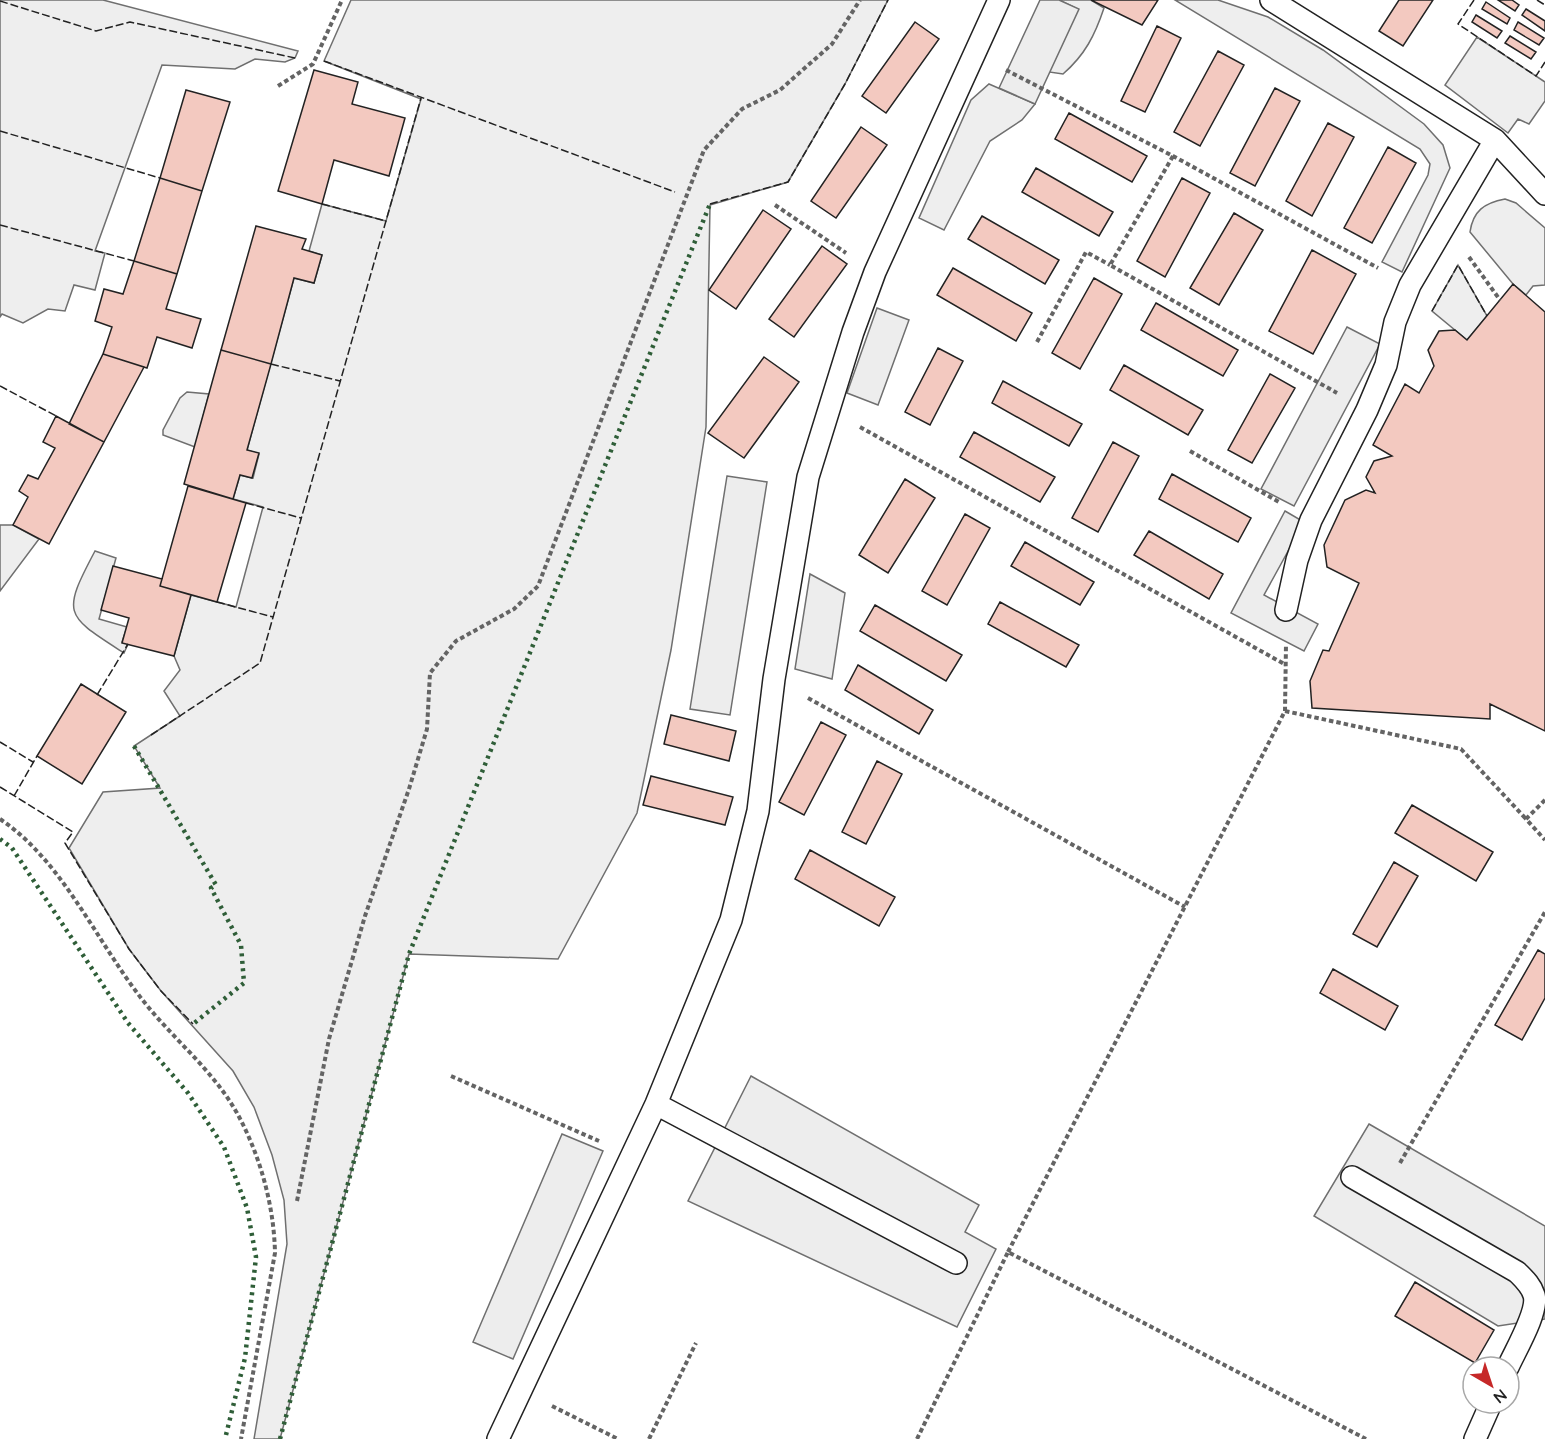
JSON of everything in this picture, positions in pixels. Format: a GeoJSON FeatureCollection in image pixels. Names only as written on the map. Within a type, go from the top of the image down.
{"type":"FeatureCollection","features":[{"type":"Feature","properties":{"kind":"lane"},"geometry":{"type":"LineString","coordinates":[[498,1439],[656,1104],[731,920],[758,811],[774,679],[808,477],[828,410],[875,272],[999,0]]}},
{"type":"Feature","properties":{"kind":"lane"},"geometry":{"type":"LineString","coordinates":[[1271,0],[1495,140],[1545,194]]}},
{"type":"Feature","properties":{"kind":"lane"},"geometry":{"type":"LineString","coordinates":[[1286,610],[1297,560],[1311,520],[1367,410],[1386,365],[1395,322],[1410,285],[1495,140]]}},
{"type":"Feature","properties":{"kind":"lane"},"geometry":{"type":"LineString","coordinates":[[656,1104],[956,1263]]}},
{"type":"Feature","properties":{"kind":"lane"},"geometry":{"type":"LineString","coordinates":[[1352,1177],[1517,1272],[1529,1283],[1535,1297],[1532,1315],[1514,1355]]}},
{"type":"Feature","properties":{"kind":"lane"},"geometry":{"type":"LineString","coordinates":[[1474,1439],[1485,1415]]}},
{"type":"Feature","properties":{"kind":"path"},"geometry":{"type":"LineString","coordinates":[[278,86],[314,64],[342,0]]}},
{"type":"Feature","properties":{"kind":"path"},"geometry":{"type":"LineString","coordinates":[[297,1201],[329,1038],[365,916],[410,789],[427,729],[430,673],[456,641],[514,609],[538,586],[704,150],[742,109],[780,90],[832,45],[860,0]]}},
{"type":"Feature","properties":{"kind":"path"},"geometry":{"type":"LineString","coordinates":[[975,54],[1173,156],[1410,285]]}},
{"type":"Feature","properties":{"kind":"path"},"geometry":{"type":"LineString","coordinates":[[1110,265],[1173,156]]}},
{"type":"Feature","properties":{"kind":"path"},"geometry":{"type":"LineString","coordinates":[[775,205],[875,272]]}},
{"type":"Feature","properties":{"kind":"path"},"geometry":{"type":"LineString","coordinates":[[1445,225],[1500,300]]}},
{"type":"Feature","properties":{"kind":"path"},"geometry":{"type":"LineString","coordinates":[[1037,342],[1086,252],[1367,410]]}},
{"type":"Feature","properties":{"kind":"path"},"geometry":{"type":"LineString","coordinates":[[828,410],[1286,666]]}},
{"type":"Feature","properties":{"kind":"path"},"geometry":{"type":"LineString","coordinates":[[1190,451],[1311,520]]}},
{"type":"Feature","properties":{"kind":"path"},"geometry":{"type":"LineString","coordinates":[[917,1439],[1008,1252],[1285,711],[1286,610]]}},
{"type":"Feature","properties":{"kind":"path"},"geometry":{"type":"LineString","coordinates":[[774,679],[1185,907]]}},
{"type":"Feature","properties":{"kind":"path"},"geometry":{"type":"LineString","coordinates":[[1285,711],[1461,749],[1545,840]]}},
{"type":"Feature","properties":{"kind":"path"},"geometry":{"type":"LineString","coordinates":[[1526,819],[1545,800]]}},
{"type":"Feature","properties":{"kind":"path"},"geometry":{"type":"LineString","coordinates":[[0,819],[20,833],[61,881],[139,996],[213,1076],[237,1114],[255,1155],[274,1225],[275,1253],[241,1439]]}},
{"type":"Feature","properties":{"kind":"path"},"geometry":{"type":"LineString","coordinates":[[1383,1193],[1545,912]]}},
{"type":"Feature","properties":{"kind":"path"},"geometry":{"type":"LineString","coordinates":[[451,1076],[632,1155]]}},
{"type":"Feature","properties":{"kind":"path"},"geometry":{"type":"LineString","coordinates":[[1008,1252],[1366,1439]]}},
{"type":"Feature","properties":{"kind":"path"},"geometry":{"type":"LineString","coordinates":[[649,1439],[696,1343]]}},
{"type":"Feature","properties":{"kind":"path"},"geometry":{"type":"LineString","coordinates":[[521,1390],[618,1439]]}},
{"type":"Feature","properties":{"kind":"shaded area"},"geometry":{"type":"Polygon","coordinates":[[[0,0],[103,0],[298,51],[295,58],[285,62],[255,59],[235,69],[162,65],[95,251],[105,253],[95,290],[74,285],[65,311],[48,309],[23,323],[2,314],[0,317],[0,0]]]}},
{"type":"Feature","properties":{"kind":"shaded area"},"geometry":{"type":"Polygon","coordinates":[[[351,0],[888,0],[845,84],[788,182],[710,205],[706,427],[671,650],[637,813],[558,959],[409,954],[280,1439],[254,1439],[287,1244],[284,1200],[272,1155],[254,1107],[233,1071],[161,991],[129,949],[69,848],[103,792],[160,788],[134,746],[180,716],[164,691],[180,670],[174,656],[191,595],[236,607],[263,507],[233,499],[240,475],[253,478],[259,454],[247,450],[294,278],[314,283],[322,255],[309,251],[322,204],[386,221],[421,99],[324,61],[351,0]]]}},
{"type":"Feature","properties":{"kind":"shaded area"},"geometry":{"type":"Polygon","coordinates":[[[1040,0],[1059,0],[1079,9],[1035,104],[999,88],[1040,0]]]}},
{"type":"Feature","properties":{"kind":"shaded area"},"geometry":{"type":"Polygon","coordinates":[[[1059,0],[1091,0],[1104,8],[1088,44],[1063,74],[1049,72],[1078,9],[1059,0]]]}},
{"type":"Feature","properties":{"kind":"shaded area"},"geometry":{"type":"Polygon","coordinates":[[[1175,0],[1218,0],[1268,17],[1323,50],[1424,124],[1443,145],[1450,168],[1402,272],[1382,262],[1428,175],[1430,164],[1420,149],[1175,0]]]}},
{"type":"Feature","properties":{"kind":"shaded area"},"geometry":{"type":"Polygon","coordinates":[[[1477,37],[1545,82],[1545,101],[1529,124],[1518,119],[1508,133],[1445,85],[1477,37]]]}},
{"type":"Feature","properties":{"kind":"shaded area"},"geometry":{"type":"Polygon","coordinates":[[[989,84],[1035,104],[1022,120],[990,141],[944,230],[919,218],[971,100],[989,84]]]}},
{"type":"Feature","properties":{"kind":"shaded area"},"geometry":{"type":"Polygon","coordinates":[[[1505,199],[1516,203],[1545,228],[1545,285],[1533,286],[1526,295],[1513,284],[1470,232],[1474,219],[1481,209],[1505,199]]]}},
{"type":"Feature","properties":{"kind":"shaded area"},"geometry":{"type":"Polygon","coordinates":[[[1458,265],[1487,316],[1467,340],[1432,311],[1458,265]]]}},
{"type":"Feature","properties":{"kind":"shaded area"},"geometry":{"type":"Polygon","coordinates":[[[877,308],[909,320],[878,405],[847,393],[877,308]]]}},
{"type":"Feature","properties":{"kind":"shaded area"},"geometry":{"type":"Polygon","coordinates":[[[1347,327],[1380,344],[1294,506],[1261,489],[1347,327]]]}},
{"type":"Feature","properties":{"kind":"shaded area"},"geometry":{"type":"Polygon","coordinates":[[[187,392],[209,394],[195,447],[163,435],[163,430],[180,398],[187,392]]]}},
{"type":"Feature","properties":{"kind":"shaded area"},"geometry":{"type":"Polygon","coordinates":[[[727,476],[767,482],[730,715],[690,709],[727,476]]]}},
{"type":"Feature","properties":{"kind":"shaded area"},"geometry":{"type":"Polygon","coordinates":[[[1285,511],[1304,522],[1264,595],[1318,624],[1304,651],[1231,613],[1285,511]]]}},
{"type":"Feature","properties":{"kind":"shaded area"},"geometry":{"type":"Polygon","coordinates":[[[0,525],[13,525],[39,539],[0,591],[0,525]]]}},
{"type":"Feature","properties":{"kind":"shaded area"},"geometry":{"type":"Polygon","coordinates":[[[95,551],[116,558],[99,619],[127,627],[122,642],[128,644],[124,653],[90,630],[80,621],[75,612],[74,601],[77,589],[95,551]]]}},
{"type":"Feature","properties":{"kind":"shaded area"},"geometry":{"type":"Polygon","coordinates":[[[810,574],[845,593],[832,679],[795,669],[810,574]]]}},
{"type":"Feature","properties":{"kind":"shaded area"},"geometry":{"type":"Polygon","coordinates":[[[751,1076],[979,1205],[965,1232],[996,1249],[957,1327],[688,1201],[751,1076]]]}},
{"type":"Feature","properties":{"kind":"shaded area"},"geometry":{"type":"Polygon","coordinates":[[[1369,1124],[1545,1226],[1545,1319],[1498,1326],[1314,1216],[1369,1124]]]}},
{"type":"Feature","properties":{"kind":"shaded area"},"geometry":{"type":"Polygon","coordinates":[[[562,1134],[603,1151],[513,1359],[473,1342],[562,1134]]]}},
{"type":"Feature","properties":{"kind":"building"},"geometry":{"type":"Polygon","coordinates":[[[1091,0],[1158,0],[1142,25],[1091,0]]]}},
{"type":"Feature","properties":{"kind":"building"},"geometry":{"type":"Polygon","coordinates":[[[1399,0],[1433,0],[1403,46],[1379,31],[1399,0]]]}},
{"type":"Feature","properties":{"kind":"building"},"geometry":{"type":"Polygon","coordinates":[[[1498,0],[1512,0],[1519,5],[1515,11],[1498,0]]]}},
{"type":"Feature","properties":{"kind":"building"},"geometry":{"type":"Polygon","coordinates":[[[1486,2],[1510,18],[1507,24],[1482,9],[1486,2]]]}},
{"type":"Feature","properties":{"kind":"building"},"geometry":{"type":"Polygon","coordinates":[[[1526,9],[1545,21],[1545,31],[1522,15],[1526,9]]]}},
{"type":"Feature","properties":{"kind":"building"},"geometry":{"type":"Polygon","coordinates":[[[1476,15],[1502,31],[1497,38],[1472,22],[1476,15]]]}},
{"type":"Feature","properties":{"kind":"building"},"geometry":{"type":"Polygon","coordinates":[[[915,22],[939,39],[886,113],[862,96],[915,22]]]}},
{"type":"Feature","properties":{"kind":"building"},"geometry":{"type":"Polygon","coordinates":[[[1518,22],[1544,38],[1539,45],[1514,30],[1518,22]]]}},
{"type":"Feature","properties":{"kind":"building"},"geometry":{"type":"Polygon","coordinates":[[[1157,26],[1181,38],[1145,112],[1121,101],[1157,26]]]}},
{"type":"Feature","properties":{"kind":"building"},"geometry":{"type":"Polygon","coordinates":[[[1510,36],[1536,52],[1531,59],[1505,43],[1510,36]]]}},
{"type":"Feature","properties":{"kind":"building"},"geometry":{"type":"Polygon","coordinates":[[[1218,51],[1244,65],[1200,146],[1174,132],[1218,51]]]}},
{"type":"Feature","properties":{"kind":"building"},"geometry":{"type":"Polygon","coordinates":[[[314,70],[358,82],[352,104],[405,118],[389,176],[334,160],[322,204],[278,191],[314,70]]]}},
{"type":"Feature","properties":{"kind":"building"},"geometry":{"type":"Polygon","coordinates":[[[1275,88],[1300,101],[1255,186],[1230,173],[1275,88]]]}},
{"type":"Feature","properties":{"kind":"building"},"geometry":{"type":"Polygon","coordinates":[[[186,90],[230,102],[202,191],[160,178],[186,90]]]}},
{"type":"Feature","properties":{"kind":"building"},"geometry":{"type":"Polygon","coordinates":[[[1069,113],[1147,156],[1132,182],[1055,139],[1069,113]]]}},
{"type":"Feature","properties":{"kind":"building"},"geometry":{"type":"Polygon","coordinates":[[[1328,123],[1354,137],[1312,216],[1286,201],[1328,123]]]}},
{"type":"Feature","properties":{"kind":"building"},"geometry":{"type":"Polygon","coordinates":[[[861,127],[887,145],[836,218],[811,201],[861,127]]]}},
{"type":"Feature","properties":{"kind":"building"},"geometry":{"type":"Polygon","coordinates":[[[1388,147],[1416,163],[1372,243],[1344,228],[1388,147]]]}},
{"type":"Feature","properties":{"kind":"building"},"geometry":{"type":"Polygon","coordinates":[[[1036,168],[1113,212],[1099,236],[1022,192],[1036,168]]]}},
{"type":"Feature","properties":{"kind":"building"},"geometry":{"type":"Polygon","coordinates":[[[160,178],[202,191],[177,274],[134,261],[160,178]]]}},
{"type":"Feature","properties":{"kind":"building"},"geometry":{"type":"Polygon","coordinates":[[[1182,178],[1210,193],[1165,277],[1137,261],[1182,178]]]}},
{"type":"Feature","properties":{"kind":"building"},"geometry":{"type":"Polygon","coordinates":[[[763,210],[791,229],[736,309],[709,290],[763,210]]]}},
{"type":"Feature","properties":{"kind":"building"},"geometry":{"type":"Polygon","coordinates":[[[1234,213],[1263,230],[1219,305],[1190,288],[1234,213]]]}},
{"type":"Feature","properties":{"kind":"building"},"geometry":{"type":"Polygon","coordinates":[[[982,216],[1059,260],[1045,284],[968,239],[982,216]]]}},
{"type":"Feature","properties":{"kind":"building"},"geometry":{"type":"Polygon","coordinates":[[[256,226],[306,239],[302,249],[322,255],[314,283],[294,278],[271,364],[221,350],[256,226]]]}},
{"type":"Feature","properties":{"kind":"building"},"geometry":{"type":"Polygon","coordinates":[[[822,246],[847,264],[794,337],[769,319],[822,246]]]}},
{"type":"Feature","properties":{"kind":"building"},"geometry":{"type":"Polygon","coordinates":[[[1312,250],[1356,274],[1313,354],[1269,331],[1312,250]]]}},
{"type":"Feature","properties":{"kind":"building"},"geometry":{"type":"Polygon","coordinates":[[[134,261],[177,274],[166,309],[201,319],[192,348],[157,337],[147,368],[103,354],[112,327],[95,321],[104,289],[123,294],[134,261]]]}},
{"type":"Feature","properties":{"kind":"building"},"geometry":{"type":"Polygon","coordinates":[[[953,268],[1032,313],[1016,341],[937,295],[953,268]]]}},
{"type":"Feature","properties":{"kind":"building"},"geometry":{"type":"Polygon","coordinates":[[[1094,278],[1122,294],[1080,369],[1052,353],[1094,278]]]}},
{"type":"Feature","properties":{"kind":"building"},"geometry":{"type":"Polygon","coordinates":[[[1513,284],[1545,312],[1545,731],[1490,704],[1490,719],[1312,708],[1310,681],[1323,650],[1329,651],[1359,583],[1327,567],[1324,545],[1345,500],[1366,490],[1375,493],[1366,477],[1374,461],[1392,456],[1373,445],[1405,384],[1419,393],[1434,366],[1428,350],[1439,331],[1455,330],[1467,340],[1513,284]]]}},
{"type":"Feature","properties":{"kind":"building"},"geometry":{"type":"Polygon","coordinates":[[[1156,303],[1238,350],[1223,376],[1141,330],[1156,303]]]}},
{"type":"Feature","properties":{"kind":"building"},"geometry":{"type":"Polygon","coordinates":[[[938,348],[963,361],[930,425],[905,412],[938,348]]]}},
{"type":"Feature","properties":{"kind":"building"},"geometry":{"type":"Polygon","coordinates":[[[221,350],[271,364],[247,450],[259,453],[252,478],[240,475],[233,499],[184,484],[221,350]]]}},
{"type":"Feature","properties":{"kind":"building"},"geometry":{"type":"Polygon","coordinates":[[[103,354],[144,367],[104,442],[69,424],[103,354]]]}},
{"type":"Feature","properties":{"kind":"building"},"geometry":{"type":"Polygon","coordinates":[[[764,357],[799,382],[744,458],[708,433],[764,357]]]}},
{"type":"Feature","properties":{"kind":"building"},"geometry":{"type":"Polygon","coordinates":[[[1124,365],[1203,410],[1188,435],[1110,390],[1124,365]]]}},
{"type":"Feature","properties":{"kind":"building"},"geometry":{"type":"Polygon","coordinates":[[[1270,374],[1295,388],[1252,463],[1228,450],[1270,374]]]}},
{"type":"Feature","properties":{"kind":"building"},"geometry":{"type":"Polygon","coordinates":[[[1003,381],[1082,424],[1069,446],[992,403],[1003,381]]]}},
{"type":"Feature","properties":{"kind":"building"},"geometry":{"type":"Polygon","coordinates":[[[56,416],[104,442],[49,544],[13,525],[28,497],[19,491],[28,475],[38,479],[55,448],[43,442],[56,416]]]}},
{"type":"Feature","properties":{"kind":"building"},"geometry":{"type":"Polygon","coordinates":[[[974,432],[1055,477],[1040,502],[960,457],[974,432]]]}},
{"type":"Feature","properties":{"kind":"building"},"geometry":{"type":"Polygon","coordinates":[[[1113,442],[1139,456],[1098,532],[1072,518],[1113,442]]]}},
{"type":"Feature","properties":{"kind":"building"},"geometry":{"type":"Polygon","coordinates":[[[1172,474],[1251,518],[1238,542],[1159,499],[1172,474]]]}},
{"type":"Feature","properties":{"kind":"building"},"geometry":{"type":"Polygon","coordinates":[[[905,479],[935,498],[888,573],[859,555],[905,479]]]}},
{"type":"Feature","properties":{"kind":"building"},"geometry":{"type":"Polygon","coordinates":[[[188,486],[246,503],[217,602],[160,586],[188,486]]]}},
{"type":"Feature","properties":{"kind":"building"},"geometry":{"type":"Polygon","coordinates":[[[965,514],[990,528],[947,605],[922,591],[965,514]]]}},
{"type":"Feature","properties":{"kind":"building"},"geometry":{"type":"Polygon","coordinates":[[[1149,531],[1223,574],[1209,599],[1134,555],[1149,531]]]}},
{"type":"Feature","properties":{"kind":"building"},"geometry":{"type":"Polygon","coordinates":[[[1025,542],[1094,582],[1080,605],[1011,566],[1025,542]]]}},
{"type":"Feature","properties":{"kind":"building"},"geometry":{"type":"Polygon","coordinates":[[[113,566],[162,579],[160,586],[191,595],[174,656],[122,643],[129,618],[101,610],[113,566]]]}},
{"type":"Feature","properties":{"kind":"building"},"geometry":{"type":"Polygon","coordinates":[[[1000,602],[1079,645],[1066,667],[988,624],[1000,602]]]}},
{"type":"Feature","properties":{"kind":"building"},"geometry":{"type":"Polygon","coordinates":[[[875,605],[962,655],[946,681],[860,631],[875,605]]]}},
{"type":"Feature","properties":{"kind":"building"},"geometry":{"type":"Polygon","coordinates":[[[858,665],[933,710],[919,734],[845,690],[858,665]]]}},
{"type":"Feature","properties":{"kind":"building"},"geometry":{"type":"Polygon","coordinates":[[[81,684],[126,712],[82,784],[37,756],[81,684]]]}},
{"type":"Feature","properties":{"kind":"building"},"geometry":{"type":"Polygon","coordinates":[[[671,715],[736,731],[729,761],[664,744],[671,715]]]}},
{"type":"Feature","properties":{"kind":"building"},"geometry":{"type":"Polygon","coordinates":[[[821,722],[846,735],[804,815],[779,802],[821,722]]]}},
{"type":"Feature","properties":{"kind":"building"},"geometry":{"type":"Polygon","coordinates":[[[877,761],[902,774],[866,844],[842,832],[877,761]]]}},
{"type":"Feature","properties":{"kind":"building"},"geometry":{"type":"Polygon","coordinates":[[[651,776],[733,797],[725,825],[643,805],[651,776]]]}},
{"type":"Feature","properties":{"kind":"building"},"geometry":{"type":"Polygon","coordinates":[[[1412,805],[1493,852],[1476,881],[1395,833],[1412,805]]]}},
{"type":"Feature","properties":{"kind":"building"},"geometry":{"type":"Polygon","coordinates":[[[810,850],[895,897],[879,926],[795,879],[810,850]]]}},
{"type":"Feature","properties":{"kind":"building"},"geometry":{"type":"Polygon","coordinates":[[[1394,862],[1418,876],[1377,947],[1353,934],[1394,862]]]}},
{"type":"Feature","properties":{"kind":"building"},"geometry":{"type":"Polygon","coordinates":[[[1538,950],[1545,954],[1545,998],[1522,1040],[1495,1025],[1538,950]]]}},
{"type":"Feature","properties":{"kind":"building"},"geometry":{"type":"Polygon","coordinates":[[[1333,969],[1398,1006],[1385,1030],[1320,993],[1333,969]]]}},
{"type":"Feature","properties":{"kind":"building"},"geometry":{"type":"Polygon","coordinates":[[[1415,1282],[1494,1330],[1480,1355],[1461,1355],[1395,1316],[1415,1282]]]}},
{"type":"Feature","properties":{"kind":"hedge"},"geometry":{"type":"LineString","coordinates":[[280,1439],[409,954],[710,204]]}},
{"type":"Feature","properties":{"kind":"hedge"},"geometry":{"type":"LineString","coordinates":[[134,746],[216,885],[211,888],[241,945],[244,983],[193,1024]]}},
{"type":"Feature","properties":{"kind":"hedge"},"geometry":{"type":"LineString","coordinates":[[0,839],[12,848],[128,1023],[188,1093],[224,1147],[247,1208],[256,1257],[245,1358],[225,1439]]}},
{"type":"Feature","properties":{"kind":"fence"},"geometry":{"type":"LineString","coordinates":[[710,204],[788,182],[845,84],[888,0]]}},
{"type":"Feature","properties":{"kind":"fence"},"geometry":{"type":"LineString","coordinates":[[1474,0],[1458,24],[1536,76],[1545,62]]}},
{"type":"Feature","properties":{"kind":"fence"},"geometry":{"type":"LineString","coordinates":[[1537,0],[1545,5]]}},
{"type":"Feature","properties":{"kind":"fence"},"geometry":{"type":"LineString","coordinates":[[0,1],[96,31],[130,22],[295,58]]}},
{"type":"Feature","properties":{"kind":"fence"},"geometry":{"type":"LineString","coordinates":[[324,61],[675,192]]}},
{"type":"Feature","properties":{"kind":"fence"},"geometry":{"type":"LineString","coordinates":[[151,735],[260,663],[421,98]]}},
{"type":"Feature","properties":{"kind":"fence"},"geometry":{"type":"LineString","coordinates":[[0,131],[160,178]]}},
{"type":"Feature","properties":{"kind":"fence"},"geometry":{"type":"LineString","coordinates":[[322,204],[386,221]]}},
{"type":"Feature","properties":{"kind":"fence"},"geometry":{"type":"LineString","coordinates":[[0,225],[134,261]]}},
{"type":"Feature","properties":{"kind":"fence"},"geometry":{"type":"LineString","coordinates":[[1432,311],[1458,265],[1487,316]]}},
{"type":"Feature","properties":{"kind":"fence"},"geometry":{"type":"LineString","coordinates":[[271,364],[340,381]]}},
{"type":"Feature","properties":{"kind":"fence"},"geometry":{"type":"LineString","coordinates":[[0,386],[58,417]]}},
{"type":"Feature","properties":{"kind":"fence"},"geometry":{"type":"LineString","coordinates":[[246,503],[301,518]]}},
{"type":"Feature","properties":{"kind":"fence"},"geometry":{"type":"LineString","coordinates":[[217,602],[273,617]]}},
{"type":"Feature","properties":{"kind":"fence"},"geometry":{"type":"LineString","coordinates":[[97,695],[128,644]]}},
{"type":"Feature","properties":{"kind":"fence"},"geometry":{"type":"LineString","coordinates":[[0,742],[33,762]]}},
{"type":"Feature","properties":{"kind":"fence"},"geometry":{"type":"LineString","coordinates":[[14,796],[37,756]]}},
{"type":"Feature","properties":{"kind":"fence"},"geometry":{"type":"LineString","coordinates":[[0,787],[73,832],[65,843],[129,949],[161,991],[193,1024]]}}]}
